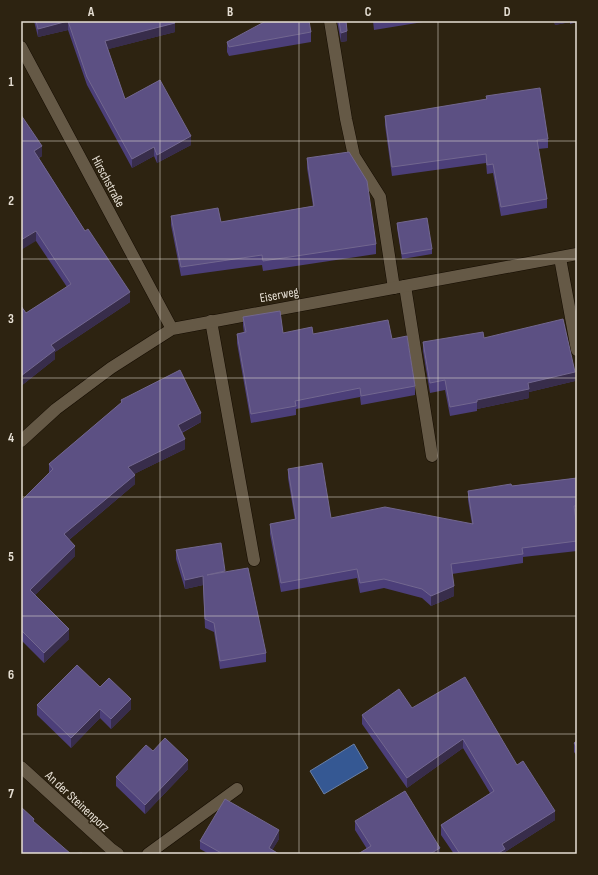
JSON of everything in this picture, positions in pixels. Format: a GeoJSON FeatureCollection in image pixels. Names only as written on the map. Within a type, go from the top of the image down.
{"type":"FeatureCollection","features":[{"type":"Feature","properties":{"kind":"street"},"geometry":{"type":"LineString","coordinates":[[330,21],[346,119],[354,156],[380,197],[400,287],[432,456]]}},
{"type":"Feature","properties":{"kind":"street","name":"Hirschstraße"},"geometry":{"type":"LineString","coordinates":[[21,47],[172,328]]}},
{"type":"Feature","properties":{"kind":"street","name":"Eiserweg"},"geometry":{"type":"LineString","coordinates":[[21,441],[56,409],[110,368],[172,328],[577,254]]}},
{"type":"Feature","properties":{"kind":"street"},"geometry":{"type":"LineString","coordinates":[[560,258],[577,350]]}},
{"type":"Feature","properties":{"kind":"street"},"geometry":{"type":"LineString","coordinates":[[210,321],[254,560]]}},
{"type":"Feature","properties":{"kind":"street","name":"An der Steinenporz"},"geometry":{"type":"LineString","coordinates":[[21,767],[110,849],[118,854]]}},
{"type":"Feature","properties":{"kind":"street"},"geometry":{"type":"LineString","coordinates":[[148,854],[237,789]]}},
{"type":"Feature","properties":{"kind":"water"},"geometry":{"type":"Polygon","coordinates":[[[354,744],[368,768],[324,794],[310,771],[354,744]]]}},
{"type":"Feature","properties":{"kind":"building"},"geometry":{"type":"Polygon","coordinates":[[[36,21],[68,21],[38,29],[36,21]]]}},
{"type":"Feature","properties":{"kind":"building"},"geometry":{"type":"Polygon","coordinates":[[[68,21],[174,21],[175,23],[105,41],[125,99],[160,80],[191,136],[157,155],[154,147],[132,159],[87,77],[68,21]]]}},
{"type":"Feature","properties":{"kind":"building"},"geometry":{"type":"Polygon","coordinates":[[[266,21],[309,21],[311,32],[229,47],[227,42],[266,21]]]}},
{"type":"Feature","properties":{"kind":"building"},"geometry":{"type":"Polygon","coordinates":[[[339,21],[346,21],[347,31],[341,33],[339,21]]]}},
{"type":"Feature","properties":{"kind":"building"},"geometry":{"type":"Polygon","coordinates":[[[540,88],[548,139],[537,140],[547,199],[501,207],[493,164],[487,165],[486,154],[392,167],[385,116],[487,99],[486,96],[540,88]]]}},
{"type":"Feature","properties":{"kind":"building"},"geometry":{"type":"Polygon","coordinates":[[[21,115],[42,146],[34,151],[85,231],[88,229],[130,292],[51,345],[55,350],[21,376],[21,306],[26,313],[71,284],[36,231],[21,240],[21,115]]]}},
{"type":"Feature","properties":{"kind":"building"},"geometry":{"type":"Polygon","coordinates":[[[349,152],[367,181],[376,244],[263,261],[262,255],[181,267],[171,216],[218,208],[221,222],[314,206],[307,158],[349,152]]]}},
{"type":"Feature","properties":{"kind":"building"},"geometry":{"type":"Polygon","coordinates":[[[427,218],[432,249],[402,254],[397,223],[427,218]]]}},
{"type":"Feature","properties":{"kind":"building"},"geometry":{"type":"Polygon","coordinates":[[[280,311],[283,333],[312,327],[313,334],[388,320],[392,339],[407,336],[415,386],[361,396],[360,388],[295,401],[296,406],[251,414],[237,334],[246,332],[243,317],[280,311]]]}},
{"type":"Feature","properties":{"kind":"building"},"geometry":{"type":"Polygon","coordinates":[[[563,319],[575,372],[528,383],[529,389],[450,407],[445,380],[430,383],[423,342],[483,332],[484,338],[563,319]]]}},
{"type":"Feature","properties":{"kind":"building"},"geometry":{"type":"Polygon","coordinates":[[[180,370],[201,413],[178,425],[185,439],[128,467],[135,475],[64,534],[75,546],[30,590],[69,629],[44,653],[21,630],[21,501],[53,469],[49,464],[122,402],[121,400],[180,370]]]}},
{"type":"Feature","properties":{"kind":"building"},"geometry":{"type":"Polygon","coordinates":[[[322,463],[331,518],[385,507],[473,524],[468,491],[511,484],[512,486],[577,478],[577,506],[574,506],[577,541],[522,548],[523,554],[451,564],[454,586],[431,596],[422,589],[384,579],[360,583],[357,569],[281,583],[270,524],[296,519],[288,469],[322,463]]]}},
{"type":"Feature","properties":{"kind":"building"},"geometry":{"type":"Polygon","coordinates":[[[221,543],[225,571],[207,575],[248,568],[266,653],[220,661],[214,623],[205,619],[203,576],[185,580],[176,550],[221,543]]]}},
{"type":"Feature","properties":{"kind":"building"},"geometry":{"type":"Polygon","coordinates":[[[77,665],[100,687],[109,678],[131,699],[111,719],[100,709],[71,738],[37,705],[77,665]]]}},
{"type":"Feature","properties":{"kind":"building"},"geometry":{"type":"Polygon","coordinates":[[[465,677],[517,765],[523,761],[555,811],[502,844],[505,849],[497,854],[460,854],[441,825],[494,791],[463,739],[407,778],[362,715],[399,689],[412,708],[465,677]]]}},
{"type":"Feature","properties":{"kind":"building"},"geometry":{"type":"Polygon","coordinates":[[[165,738],[188,760],[145,805],[116,777],[146,745],[153,751],[165,738]]]}},
{"type":"Feature","properties":{"kind":"building"},"geometry":{"type":"Polygon","coordinates":[[[405,791],[440,848],[430,854],[358,854],[371,846],[355,821],[405,791]]]}},
{"type":"Feature","properties":{"kind":"building"},"geometry":{"type":"Polygon","coordinates":[[[225,799],[279,830],[269,848],[279,854],[223,854],[200,841],[225,799]]]}},
{"type":"Feature","properties":{"kind":"building"},"geometry":{"type":"Polygon","coordinates":[[[21,807],[34,819],[33,821],[71,854],[21,854],[21,807]]]}}]}
